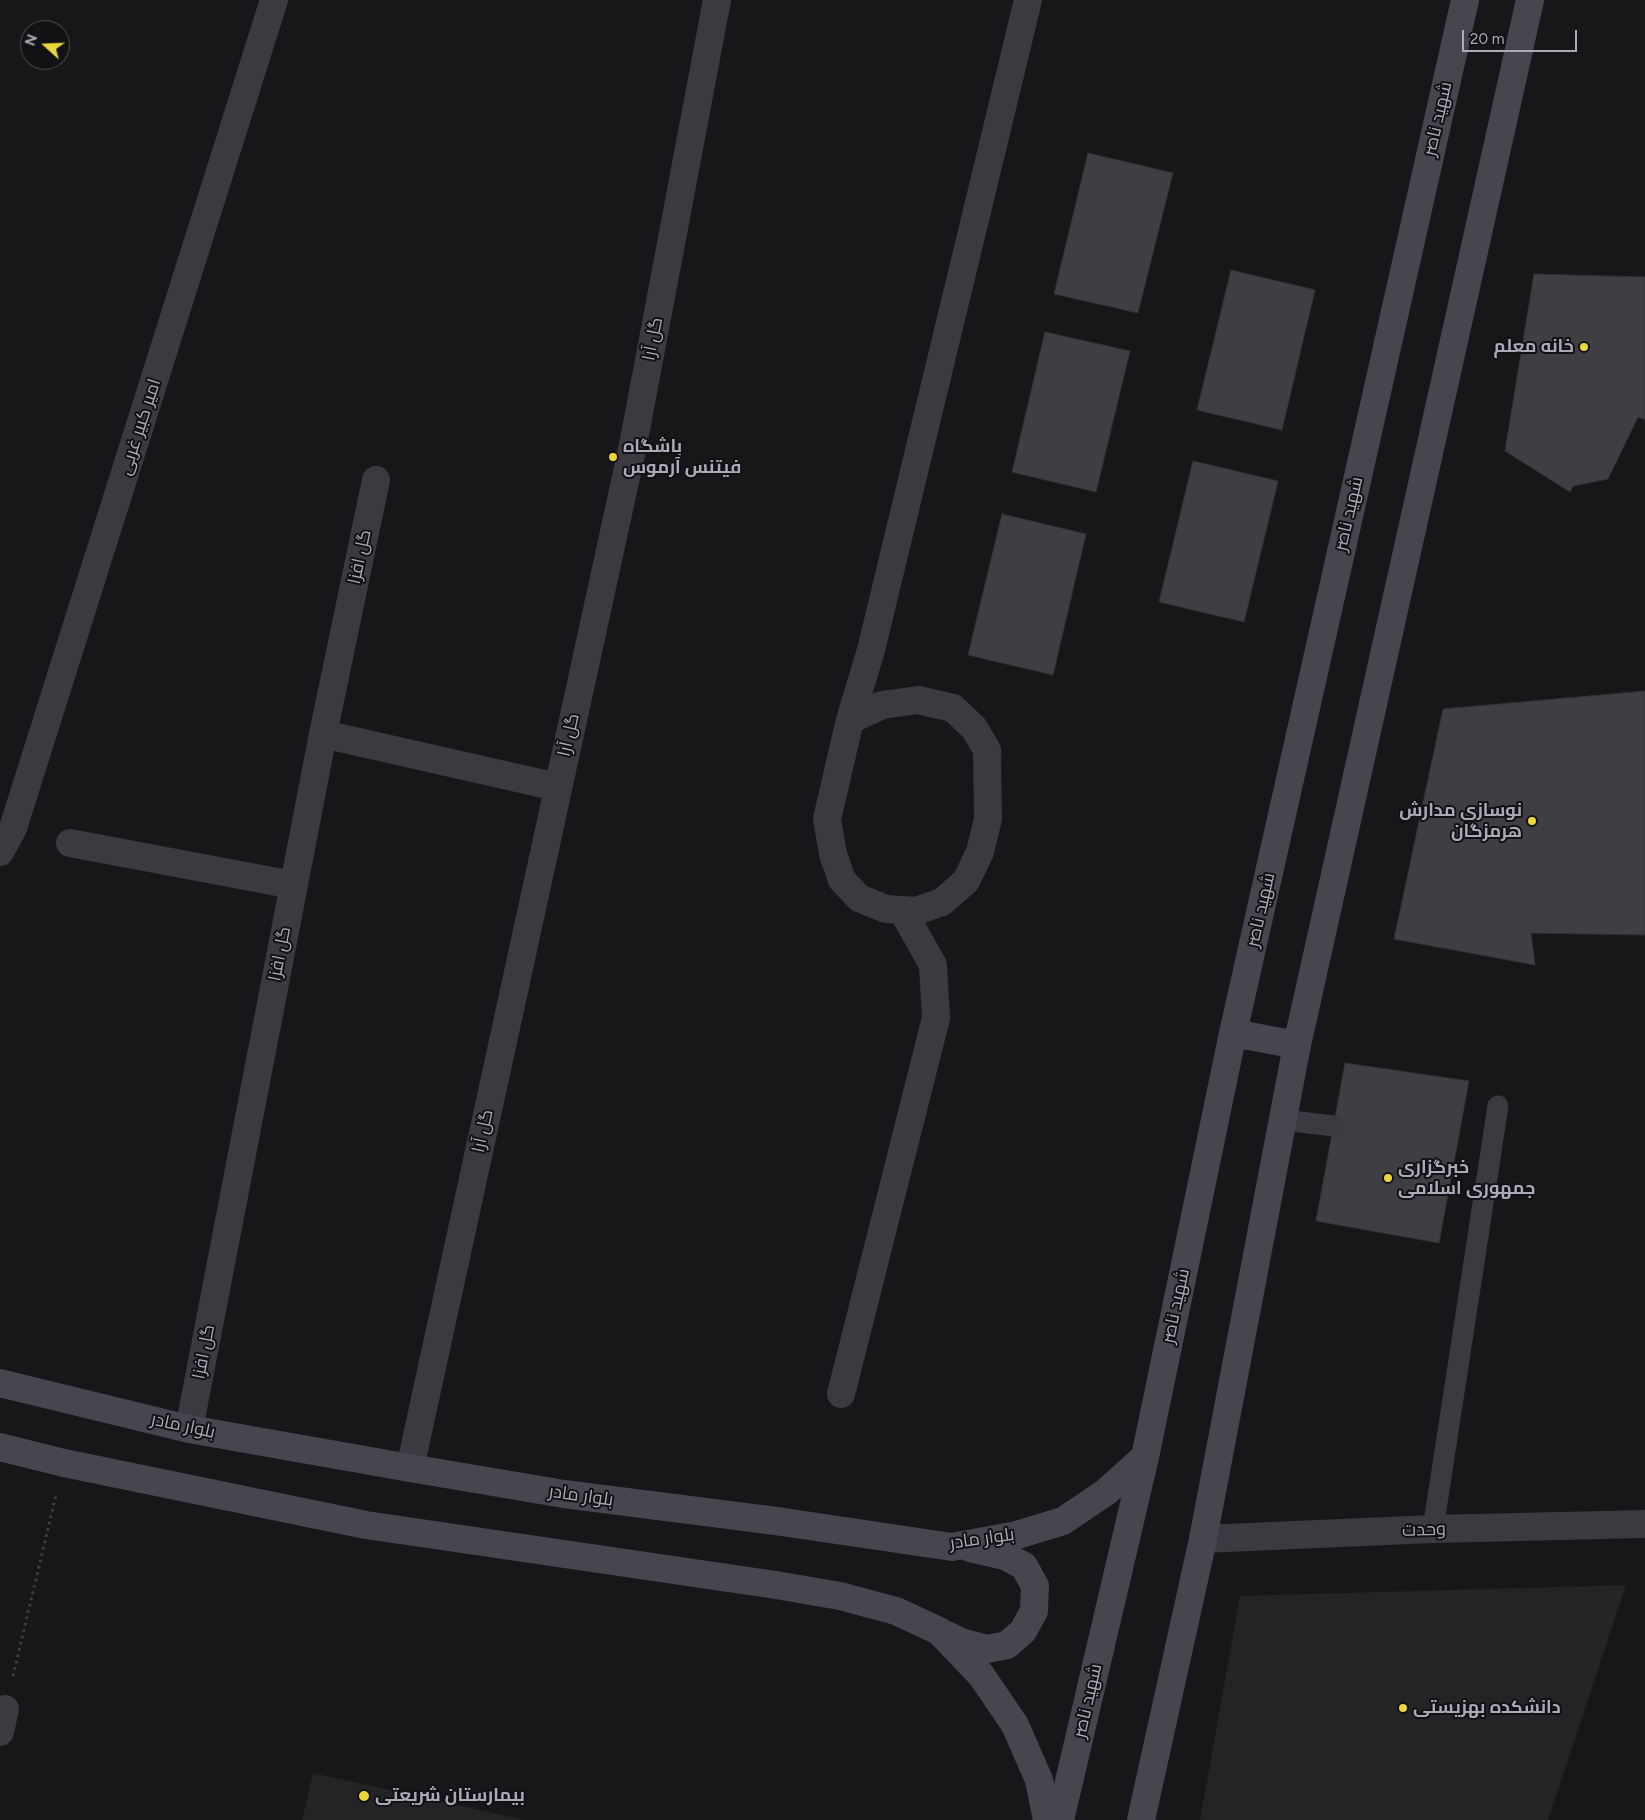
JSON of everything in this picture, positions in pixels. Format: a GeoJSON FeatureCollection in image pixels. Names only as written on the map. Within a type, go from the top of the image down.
{"type":"FeatureCollection","features":[{"type":"Feature","properties":{"kind":"main road","name":"شهید ناصر"},"geometry":{"type":"LineString","coordinates":[[1060,1820],[1145,1457],[1233,1033],[1465,0]]}},
{"type":"Feature","properties":{"kind":"main road"},"geometry":{"type":"LineString","coordinates":[[1142,1820],[1204,1539],[1297,1045],[1530,0]]}},
{"type":"Feature","properties":{"kind":"main road"},"geometry":{"type":"LineString","coordinates":[[1233,1033],[1297,1045]]}},
{"type":"Feature","properties":{"kind":"main road","name":"بلوار مادر"},"geometry":{"type":"LineString","coordinates":[[0,1383],[189,1429],[410,1468],[564,1494],[776,1521],[952,1547],[1017,1535],[1063,1521],[1106,1492],[1145,1457]]}},
{"type":"Feature","properties":{"kind":"main road"},"geometry":{"type":"LineString","coordinates":[[0,1447],[64,1463],[366,1525],[766,1583],[840,1596],[896,1611],[962,1642],[987,1649],[1007,1644],[1023,1631],[1034,1611],[1034,1586],[1024,1566],[1005,1556],[982,1550],[952,1547]]}},
{"type":"Feature","properties":{"kind":"main road"},"geometry":{"type":"LineString","coordinates":[[939,1631],[980,1675],[1015,1726],[1039,1780],[1047,1820]]}},
{"type":"Feature","properties":{"kind":"street","name":"امیر کبیر غربی"},"geometry":{"type":"LineString","coordinates":[[0,852],[13,828],[274,0]]}},
{"type":"Feature","properties":{"kind":"street","name":"گل آرا"},"geometry":{"type":"LineString","coordinates":[[410,1468],[633,445],[717,0]]}},
{"type":"Feature","properties":{"kind":"street"},"geometry":{"type":"LineString","coordinates":[[850,720],[882,705],[918,700],[953,708],[974,728],[987,750],[988,819],[980,852],[966,881],[942,902],[916,911],[886,909],[858,898],[842,880],[833,854],[827,818],[850,720],[871,650],[1028,0]]}},
{"type":"Feature","properties":{"kind":"street","name":"گل افزا"},"geometry":{"type":"LineString","coordinates":[[189,1429],[293,885],[376,480]]}},
{"type":"Feature","properties":{"kind":"street"},"geometry":{"type":"LineString","coordinates":[[323,734],[557,787]]}},
{"type":"Feature","properties":{"kind":"street"},"geometry":{"type":"LineString","coordinates":[[70,843],[293,885]]}},
{"type":"Feature","properties":{"kind":"street"},"geometry":{"type":"LineString","coordinates":[[841,1394],[936,1018],[933,966],[902,910]]}},
{"type":"Feature","properties":{"kind":"street","name":"وحدت"},"geometry":{"type":"LineString","coordinates":[[1204,1539],[1433,1529],[1645,1524]]}},
{"type":"Feature","properties":{"kind":"lane"},"geometry":{"type":"LineString","coordinates":[[1433,1529],[1498,1106]]}},
{"type":"Feature","properties":{"kind":"lane"},"geometry":{"type":"LineString","coordinates":[[1283,1120],[1334,1126]]}},
{"type":"Feature","properties":{"kind":"path"},"geometry":{"type":"LineString","coordinates":[[3,1720],[64,1463]]}},
{"type":"Feature","properties":{"kind":"shaded area","name":"دانشکده بهزیستی"},"geometry":{"type":"Polygon","coordinates":[[[1626,1585],[1548,1820],[1200,1820],[1240,1596],[1626,1585]]]}},
{"type":"Feature","properties":{"kind":"shaded area","name":"بیمارستان شریعتی"},"geometry":{"type":"Polygon","coordinates":[[[313,1773],[525,1820],[302,1820],[313,1773]]]}},
{"type":"Feature","properties":{"kind":"building"},"geometry":{"type":"Polygon","coordinates":[[[1088,153],[1173,173],[1138,313],[1054,294],[1088,153]]]}},
{"type":"Feature","properties":{"kind":"building"},"geometry":{"type":"Polygon","coordinates":[[[1231,270],[1315,290],[1282,430],[1197,410],[1231,270]]]}},
{"type":"Feature","properties":{"kind":"building","name":"خانه معلم"},"geometry":{"type":"Polygon","coordinates":[[[1534,274],[1645,277],[1645,420],[1638,417],[1608,479],[1573,486],[1570,492],[1505,451],[1534,274]]]}},
{"type":"Feature","properties":{"kind":"building"},"geometry":{"type":"Polygon","coordinates":[[[1045,332],[1130,351],[1096,492],[1012,472],[1045,332]]]}},
{"type":"Feature","properties":{"kind":"building"},"geometry":{"type":"Polygon","coordinates":[[[1193,461],[1278,481],[1244,622],[1159,602],[1193,461]]]}},
{"type":"Feature","properties":{"kind":"building"},"geometry":{"type":"Polygon","coordinates":[[[1002,514],[1086,534],[1053,675],[968,655],[1002,514]]]}},
{"type":"Feature","properties":{"kind":"building","name":"نوسازی مدارش هرمزگان"},"geometry":{"type":"Polygon","coordinates":[[[1645,691],[1645,935],[1531,933],[1535,965],[1394,939],[1443,709],[1645,691]]]}},
{"type":"Feature","properties":{"kind":"building","name":"خبرگزاری جمهوری اسلامی"},"geometry":{"type":"Polygon","coordinates":[[[1345,1063],[1469,1081],[1439,1243],[1316,1221],[1345,1063]]]}},
{"type":"Feature","properties":{"kind":"place","name":"خانه معلم"},"geometry":{"type":"Point","coordinates":[1584,347]}},
{"type":"Feature","properties":{"kind":"place","name":"باشگاه فیتنس آرموس"},"geometry":{"type":"Point","coordinates":[613,457]}},
{"type":"Feature","properties":{"kind":"place","name":"نوسازی مدارش هرمزگان"},"geometry":{"type":"Point","coordinates":[1532,821]}},
{"type":"Feature","properties":{"kind":"place","name":"خبرگزاری جمهوری اسلامی"},"geometry":{"type":"Point","coordinates":[1388,1178]}},
{"type":"Feature","properties":{"kind":"place","name":"دانشکده بهزیستی"},"geometry":{"type":"Point","coordinates":[1403,1708]}},
{"type":"Feature","properties":{"kind":"place","name":"بیمارستان شریعتی"},"geometry":{"type":"Point","coordinates":[364,1796]}}]}
